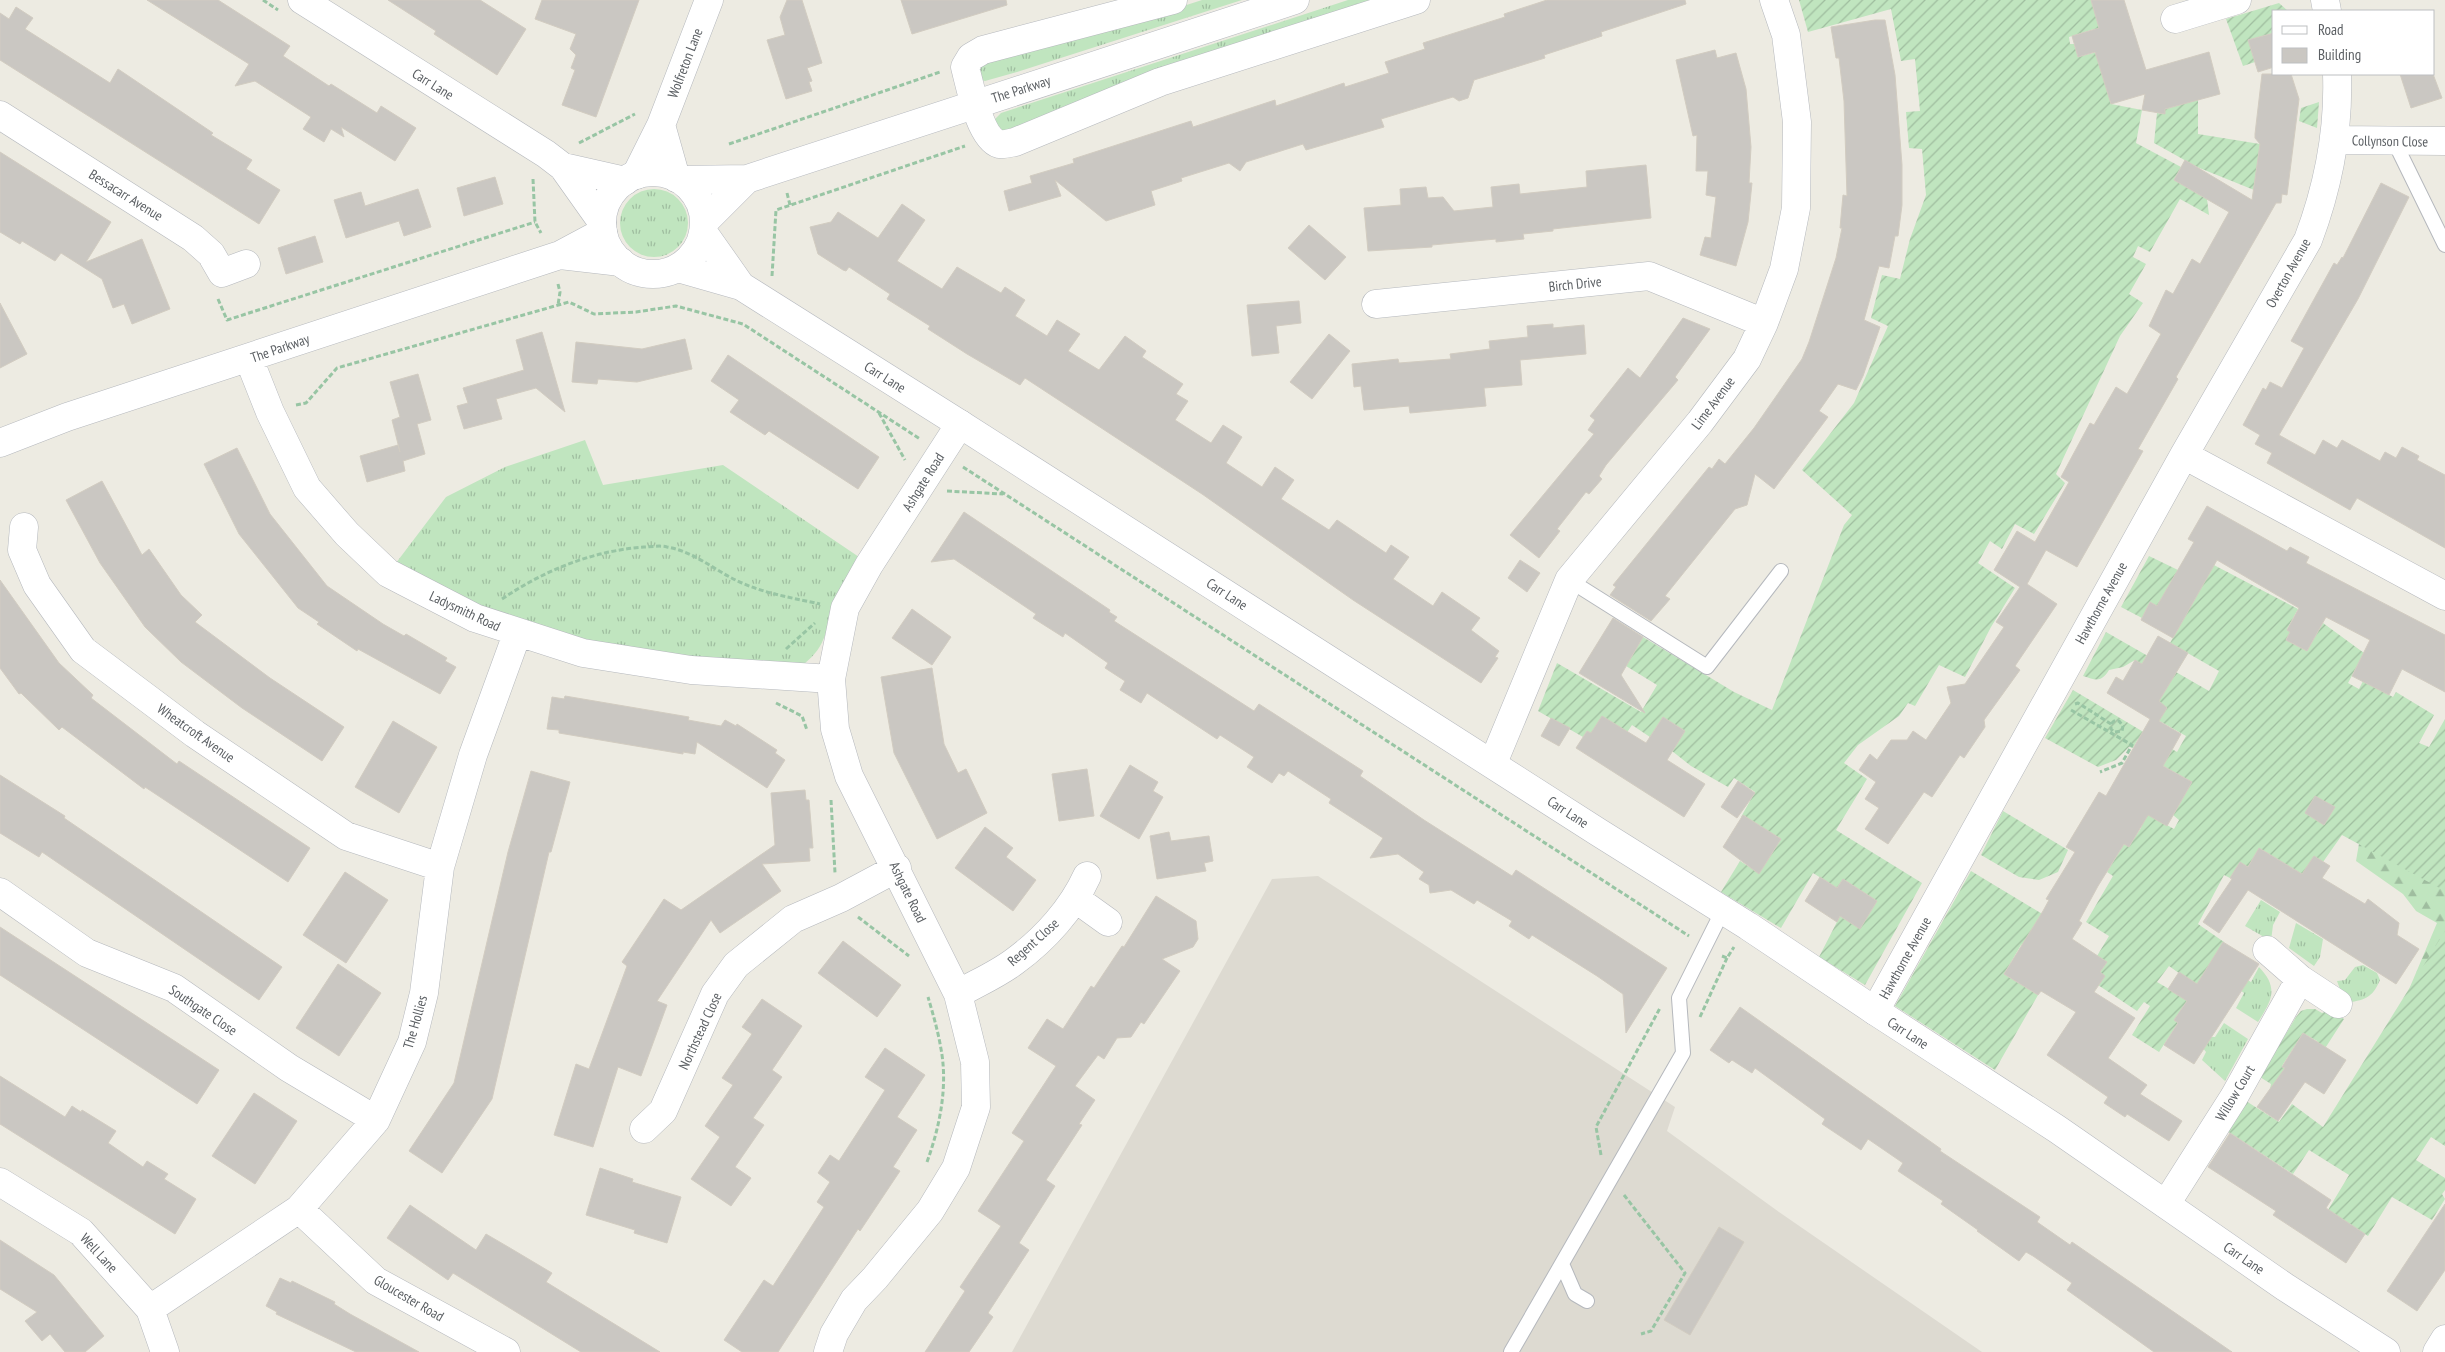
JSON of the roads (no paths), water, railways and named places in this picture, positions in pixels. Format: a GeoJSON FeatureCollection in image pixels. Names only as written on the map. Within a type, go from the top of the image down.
{"type":"FeatureCollection","features":[{"type":"Feature","properties":{"kind":"street","name":"Carr Lane"},"geometry":{"type":"LineString","coordinates":[[302,0],[546,154],[563,167],[602,227],[610,250],[621,262],[634,270],[649,274],[664,273],[678,268],[741,286],[1748,926],[2057,1129],[2386,1352]]}},
{"type":"Feature","properties":{"kind":"street","name":"Wolfreton Lane"},"geometry":{"type":"LineString","coordinates":[[631,178],[661,125],[709,0]]}},
{"type":"Feature","properties":{"kind":"street"},"geometry":{"type":"LineString","coordinates":[[1173,0],[983,50],[971,57],[965,67],[975,104],[990,139],[1001,144],[1015,142],[1160,82],[1416,0]]}},
{"type":"Feature","properties":{"kind":"street","name":"The Parkway"},"geometry":{"type":"LineString","coordinates":[[678,179],[747,179],[1295,0]]}},
{"type":"Feature","properties":{"kind":"street","name":"Lime Avenue"},"geometry":{"type":"LineString","coordinates":[[1493,763],[1569,580],[1700,422],[1747,359],[1764,323],[1784,269],[1796,208],[1797,122],[1786,35],[1774,0]]}},
{"type":"Feature","properties":{"kind":"street"},"geometry":{"type":"LineString","coordinates":[[2176,19],[2237,0]]}},
{"type":"Feature","properties":{"kind":"street","name":"Overton Avenue"},"geometry":{"type":"LineString","coordinates":[[2184,455],[2308,240],[2321,206],[2335,140],[2337,75]]}},
{"type":"Feature","properties":{"kind":"street","name":"Bessacarr Avenue"},"geometry":{"type":"LineString","coordinates":[[0,115],[193,238],[211,254],[222,273],[246,264]]}},
{"type":"Feature","properties":{"kind":"street"},"geometry":{"type":"LineString","coordinates":[[661,125],[678,179]]}},
{"type":"Feature","properties":{"kind":"street","name":"Collynson Close"},"geometry":{"type":"LineString","coordinates":[[2335,140],[2445,141]]}},
{"type":"Feature","properties":{"kind":"street","name":"Carr Lane"},"geometry":{"type":"LineString","coordinates":[[563,167],[631,178],[651,172],[678,179],[692,191],[700,204],[704,227],[741,286]]}},
{"type":"Feature","properties":{"kind":"street"},"geometry":{"type":"LineString","coordinates":[[602,227],[604,208],[612,194],[631,178]]}},
{"type":"Feature","properties":{"kind":"street","name":"The Parkway"},"geometry":{"type":"LineString","coordinates":[[704,227],[747,179]]}},
{"type":"Feature","properties":{"kind":"street","name":"The Parkway"},"geometry":{"type":"LineString","coordinates":[[0,443],[67,418],[248,359],[552,255],[602,227]]}},
{"type":"Feature","properties":{"kind":"street"},"geometry":{"type":"LineString","coordinates":[[678,268],[690,258],[699,246],[704,227]]}},
{"type":"Feature","properties":{"kind":"street","name":"The Parkway"},"geometry":{"type":"LineString","coordinates":[[552,255],[621,262]]}},
{"type":"Feature","properties":{"kind":"street","name":"Birch Drive"},"geometry":{"type":"LineString","coordinates":[[1376,304],[1649,276],[1764,323]]}},
{"type":"Feature","properties":{"kind":"street","name":"Ladysmith Road"},"geometry":{"type":"LineString","coordinates":[[248,359],[270,412],[307,488],[347,534],[388,573],[475,618],[517,634],[583,653],[691,670],[832,679]]}},
{"type":"Feature","properties":{"kind":"street","name":"Ashgate Road"},"geometry":{"type":"LineString","coordinates":[[828,1352],[834,1334],[854,1300],[875,1278],[930,1211],[956,1168],[976,1107],[976,1062],[958,994],[897,868],[849,776],[834,729],[832,679],[845,608],[869,564],[960,424]]}},
{"type":"Feature","properties":{"kind":"street"},"geometry":{"type":"LineString","coordinates":[[2184,455],[2445,596]]}},
{"type":"Feature","properties":{"kind":"street","name":"Hawthorne Avenue"},"geometry":{"type":"LineString","coordinates":[[1875,1011],[2059,704],[2184,455]]}},
{"type":"Feature","properties":{"kind":"street","name":"Wheatcroft Avenue"},"geometry":{"type":"LineString","coordinates":[[24,527],[22,550],[38,585],[83,650],[195,734],[346,836],[440,867]]}},
{"type":"Feature","properties":{"kind":"street","name":"The Hollies"},"geometry":{"type":"LineString","coordinates":[[150,1309],[299,1209],[376,1120],[414,1032],[424,993],[440,867],[473,755],[517,634]]}},
{"type":"Feature","properties":{"kind":"street","name":"Northstead Close"},"geometry":{"type":"LineString","coordinates":[[644,1130],[663,1111],[715,994],[736,965],[793,919],[841,898],[897,868]]}},
{"type":"Feature","properties":{"kind":"street","name":"Regent Close"},"geometry":{"type":"LineString","coordinates":[[958,994],[1015,961],[1050,930],[1082,888],[1108,922]]}},
{"type":"Feature","properties":{"kind":"street","name":"Southgate Close"},"geometry":{"type":"LineString","coordinates":[[0,892],[88,953],[174,988],[288,1068],[376,1120]]}},
{"type":"Feature","properties":{"kind":"street"},"geometry":{"type":"LineString","coordinates":[[2266,950],[2300,979],[2338,1004]]}},
{"type":"Feature","properties":{"kind":"street","name":"Willow Court"},"geometry":{"type":"LineString","coordinates":[[2166,1204],[2234,1097],[2300,979]]}},
{"type":"Feature","properties":{"kind":"street","name":"Well Lane"},"geometry":{"type":"LineString","coordinates":[[0,1182],[80,1232],[150,1309],[165,1352]]}},
{"type":"Feature","properties":{"kind":"street","name":"Gloucester Road"},"geometry":{"type":"LineString","coordinates":[[299,1209],[376,1281],[506,1352]]}},
{"type":"Feature","properties":{"kind":"street"},"geometry":{"type":"LineString","coordinates":[[2437,1352],[2445,1339]]}},
{"type":"Feature","properties":{"kind":"lane"},"geometry":{"type":"LineString","coordinates":[[2394,141],[2445,245]]}},
{"type":"Feature","properties":{"kind":"lane"},"geometry":{"type":"LineString","coordinates":[[1569,580],[1707,667],[1781,571]]}},
{"type":"Feature","properties":{"kind":"lane"},"geometry":{"type":"LineString","coordinates":[[1510,1352],[1683,1054],[1679,998],[1723,910]]}},
{"type":"Feature","properties":{"kind":"lane"},"geometry":{"type":"LineString","coordinates":[[1562,1264],[1575,1294],[1587,1301]]}}]}
